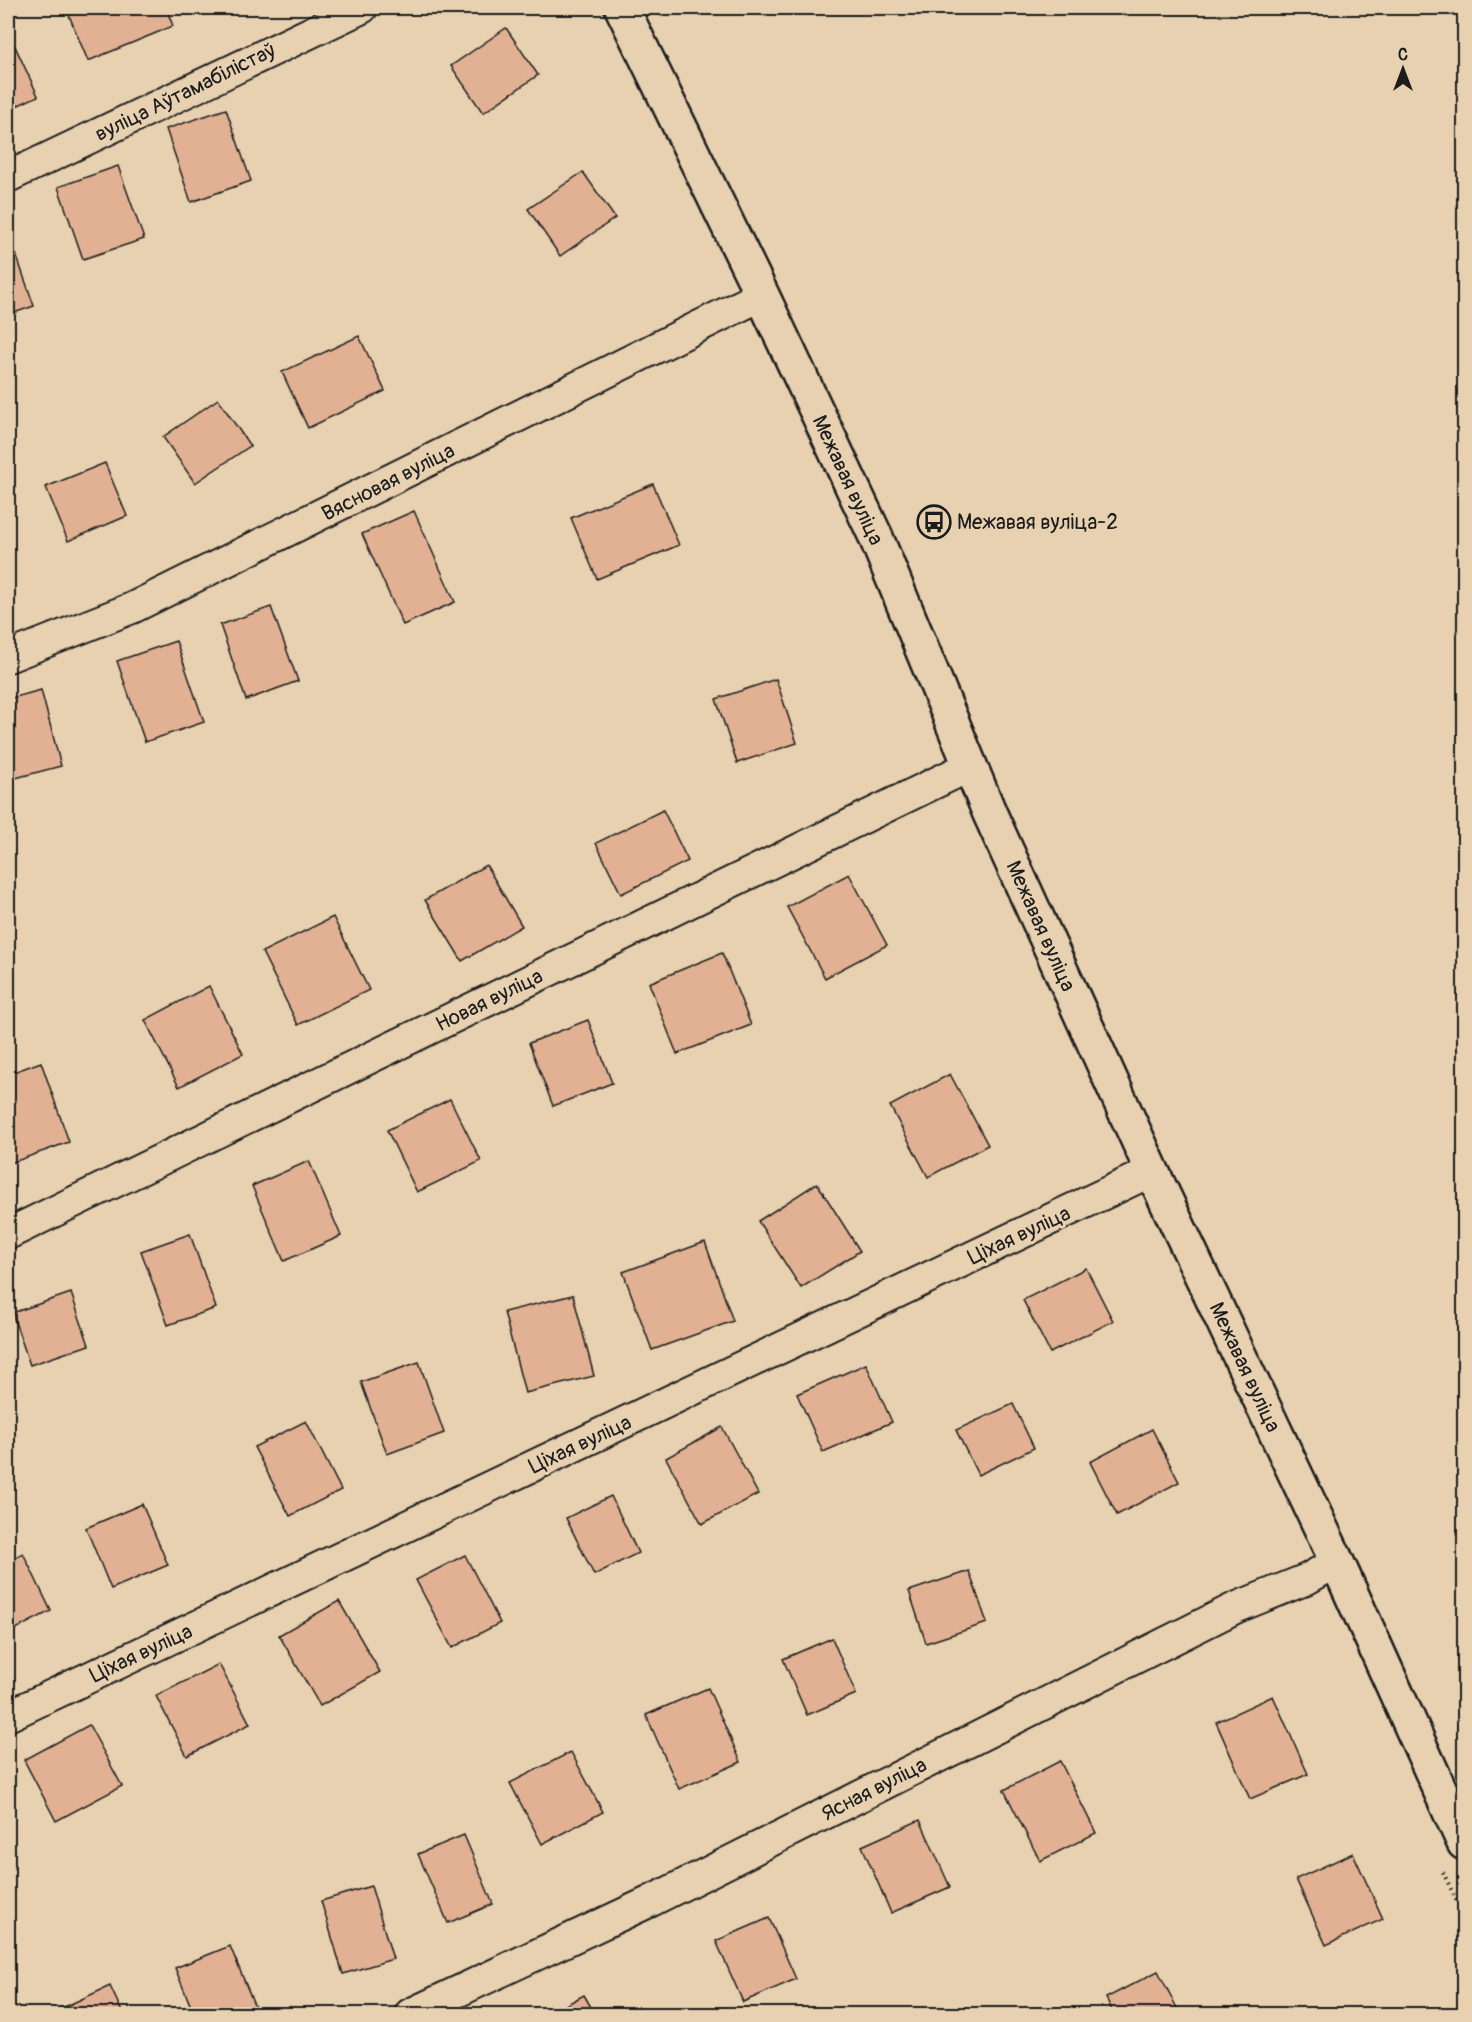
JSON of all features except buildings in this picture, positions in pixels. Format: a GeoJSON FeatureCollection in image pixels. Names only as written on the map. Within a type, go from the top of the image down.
{"type":"FeatureCollection","features":[{"type":"Feature","properties":{"kind":"street","name":"вуліца Аўтамабілістаў"},"geometry":{"type":"LineString","coordinates":[[8,177],[362,8]]}},
{"type":"Feature","properties":{"kind":"street","name":"Межавая вуліца"},"geometry":{"type":"LineString","coordinates":[[622,8],[762,295],[875,535],[970,766],[1152,1172],[1336,1562],[1464,1843]]}},
{"type":"Feature","properties":{"kind":"street","name":"Вясновая вуліца"},"geometry":{"type":"LineString","coordinates":[[8,657],[132,608],[762,295]]}},
{"type":"Feature","properties":{"kind":"street","name":"Новая вуліца"},"geometry":{"type":"LineString","coordinates":[[8,1234],[970,766]]}},
{"type":"Feature","properties":{"kind":"street","name":"Ціхая вуліца"},"geometry":{"type":"LineString","coordinates":[[8,1716],[1152,1172]]}},
{"type":"Feature","properties":{"kind":"street","name":"Ясная вуліца"},"geometry":{"type":"LineString","coordinates":[[410,2014],[651,1901],[1235,1608],[1307,1579],[1336,1562]]}},
{"type":"Feature","properties":{"kind":"path"},"geometry":{"type":"LineString","coordinates":[[1455,2014],[1464,2007]]}},
{"type":"Feature","properties":{"kind":"place","name":"Межавая вуліца-2"},"geometry":{"type":"Point","coordinates":[934,522]}}]}
